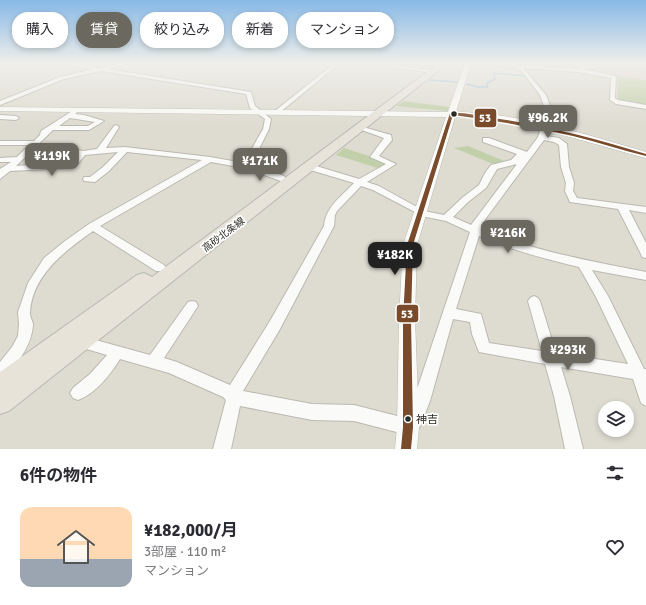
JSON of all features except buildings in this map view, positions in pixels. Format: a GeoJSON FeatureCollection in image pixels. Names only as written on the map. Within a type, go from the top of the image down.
{"type":"FeatureCollection","features":[{"type":"Feature","properties":{"kind":"main road","name":"高砂北条線"},"geometry":{"type":"LineString","coordinates":[[0,402],[310,167],[411,84]]}},
{"type":"Feature","properties":{"kind":"main road","name":"高砂北条線"},"geometry":{"type":"LineString","coordinates":[[5,383],[281,178],[370,118],[416,84]]}},
{"type":"Feature","properties":{"kind":"street"},"geometry":{"type":"LineString","coordinates":[[0,103],[47,84]]}},
{"type":"Feature","properties":{"kind":"street"},"geometry":{"type":"LineString","coordinates":[[200,84],[246,91],[251,95],[252,107],[268,119],[266,129],[246,166]]}},
{"type":"Feature","properties":{"kind":"street"},"geometry":{"type":"LineString","coordinates":[[277,112],[312,84]]}},
{"type":"Feature","properties":{"kind":"street"},"geometry":{"type":"LineString","coordinates":[[406,449],[408,427],[408,281],[410,245],[419,212],[461,84]]}},
{"type":"Feature","properties":{"kind":"street"},"geometry":{"type":"LineString","coordinates":[[408,427],[415,419],[418,411],[476,225],[525,154],[543,132],[549,111],[543,95],[535,84]]}},
{"type":"Feature","properties":{"kind":"street"},"geometry":{"type":"LineString","coordinates":[[613,84],[612,99],[616,102],[646,107]]}},
{"type":"Feature","properties":{"kind":"street"},"geometry":{"type":"LineString","coordinates":[[0,96],[14,97]]}},
{"type":"Feature","properties":{"kind":"street"},"geometry":{"type":"LineString","coordinates":[[0,109],[277,112],[370,118],[451,114],[488,117],[543,132],[646,155]]}},
{"type":"Feature","properties":{"kind":"street"},"geometry":{"type":"LineString","coordinates":[[0,176],[4,169],[44,136],[44,133],[77,110]]}},
{"type":"Feature","properties":{"kind":"street"},"geometry":{"type":"LineString","coordinates":[[52,128],[90,128],[101,121],[84,116],[68,116]]}},
{"type":"Feature","properties":{"kind":"street"},"geometry":{"type":"LineString","coordinates":[[0,117],[16,118]]}},
{"type":"Feature","properties":{"kind":"street"},"geometry":{"type":"LineString","coordinates":[[222,449],[236,389],[275,325],[329,226],[330,215],[360,182],[392,164],[374,157],[383,148],[388,140],[388,137],[370,118]]}},
{"type":"Feature","properties":{"kind":"street"},"geometry":{"type":"LineString","coordinates":[[100,151],[116,127]]}},
{"type":"Feature","properties":{"kind":"street"},"geometry":{"type":"LineString","coordinates":[[543,132],[563,144],[565,167],[570,183],[569,191],[573,200],[646,210]]}},
{"type":"Feature","properties":{"kind":"street"},"geometry":{"type":"LineString","coordinates":[[486,140],[525,154]]}},
{"type":"Feature","properties":{"kind":"street"},"geometry":{"type":"LineString","coordinates":[[0,143],[36,143]]}},
{"type":"Feature","properties":{"kind":"street"},"geometry":{"type":"LineString","coordinates":[[65,147],[81,152],[125,149],[210,159],[246,166],[281,178]]}},
{"type":"Feature","properties":{"kind":"street"},"geometry":{"type":"LineString","coordinates":[[86,179],[92,180],[125,149]]}},
{"type":"Feature","properties":{"kind":"street"},"geometry":{"type":"LineString","coordinates":[[4,169],[67,166],[73,164],[81,152]]}},
{"type":"Feature","properties":{"kind":"street"},"geometry":{"type":"LineString","coordinates":[[447,218],[465,200],[485,184],[489,173],[494,168],[514,162],[525,154]]}},
{"type":"Feature","properties":{"kind":"street"},"geometry":{"type":"LineString","coordinates":[[0,160],[18,159]]}},
{"type":"Feature","properties":{"kind":"street"},"geometry":{"type":"LineString","coordinates":[[5,383],[6,365],[21,345],[26,324],[23,315],[38,273],[55,254],[94,226],[210,159]]}},
{"type":"Feature","properties":{"kind":"street"},"geometry":{"type":"LineString","coordinates":[[310,167],[376,188],[419,212],[447,218],[476,229],[495,239],[550,256],[646,276]]}},
{"type":"Feature","properties":{"kind":"street"},"geometry":{"type":"LineString","coordinates":[[621,206],[646,254]]}},
{"type":"Feature","properties":{"kind":"street"},"geometry":{"type":"LineString","coordinates":[[94,226],[160,268]]}},
{"type":"Feature","properties":{"kind":"street"},"geometry":{"type":"LineString","coordinates":[[634,232],[646,234]]}},
{"type":"Feature","properties":{"kind":"street"},"geometry":{"type":"LineString","coordinates":[[583,264],[602,296],[636,366],[642,375],[646,398]]}},
{"type":"Feature","properties":{"kind":"street"},"geometry":{"type":"LineString","coordinates":[[534,301],[551,358],[574,449]]}},
{"type":"Feature","properties":{"kind":"street"},"geometry":{"type":"LineString","coordinates":[[154,361],[192,306]]}},
{"type":"Feature","properties":{"kind":"street"},"geometry":{"type":"LineString","coordinates":[[449,313],[476,318],[479,334],[484,348],[615,368],[642,375]]}},
{"type":"Feature","properties":{"kind":"street"},"geometry":{"type":"LineString","coordinates":[[81,342],[172,366],[192,377],[228,392],[233,397],[312,412],[354,413],[408,427]]}},
{"type":"Feature","properties":{"kind":"street"},"geometry":{"type":"LineString","coordinates":[[78,393],[104,372],[117,352]]}},
{"type":"Feature","properties":{"kind":"shaded area"},"geometry":{"type":"Polygon","coordinates":[[[617,84],[646,84],[646,106],[617,100],[617,84]]]}},
{"type":"Feature","properties":{"kind":"green space"},"geometry":{"type":"Polygon","coordinates":[[[618,84],[646,84],[646,105],[618,100],[618,84]]]}},
{"type":"Feature","properties":{"kind":"green space"},"geometry":{"type":"Polygon","coordinates":[[[404,101],[449,107],[448,111],[396,106],[404,101]]]}},
{"type":"Feature","properties":{"kind":"green space"},"geometry":{"type":"Polygon","coordinates":[[[468,146],[507,162],[498,166],[454,148],[468,146]]]}},
{"type":"Feature","properties":{"kind":"green space"},"geometry":{"type":"Polygon","coordinates":[[[344,148],[372,157],[371,158],[387,164],[381,169],[336,155],[344,148]]]}},
{"type":"Feature","properties":{"kind":"waterway"},"geometry":{"type":"LineString","coordinates":[[467,84],[478,87],[487,87],[487,84]]}},
{"type":"Feature","properties":{"kind":"transit line","name":"53"},"geometry":{"type":"LineString","coordinates":[[406,449],[408,427],[407,319],[410,245],[451,114],[501,120],[550,130],[598,141],[646,155]]}},
{"type":"Feature","properties":{"kind":"place","name":"神吉"},"geometry":{"type":"Point","coordinates":[408,419]}}]}
